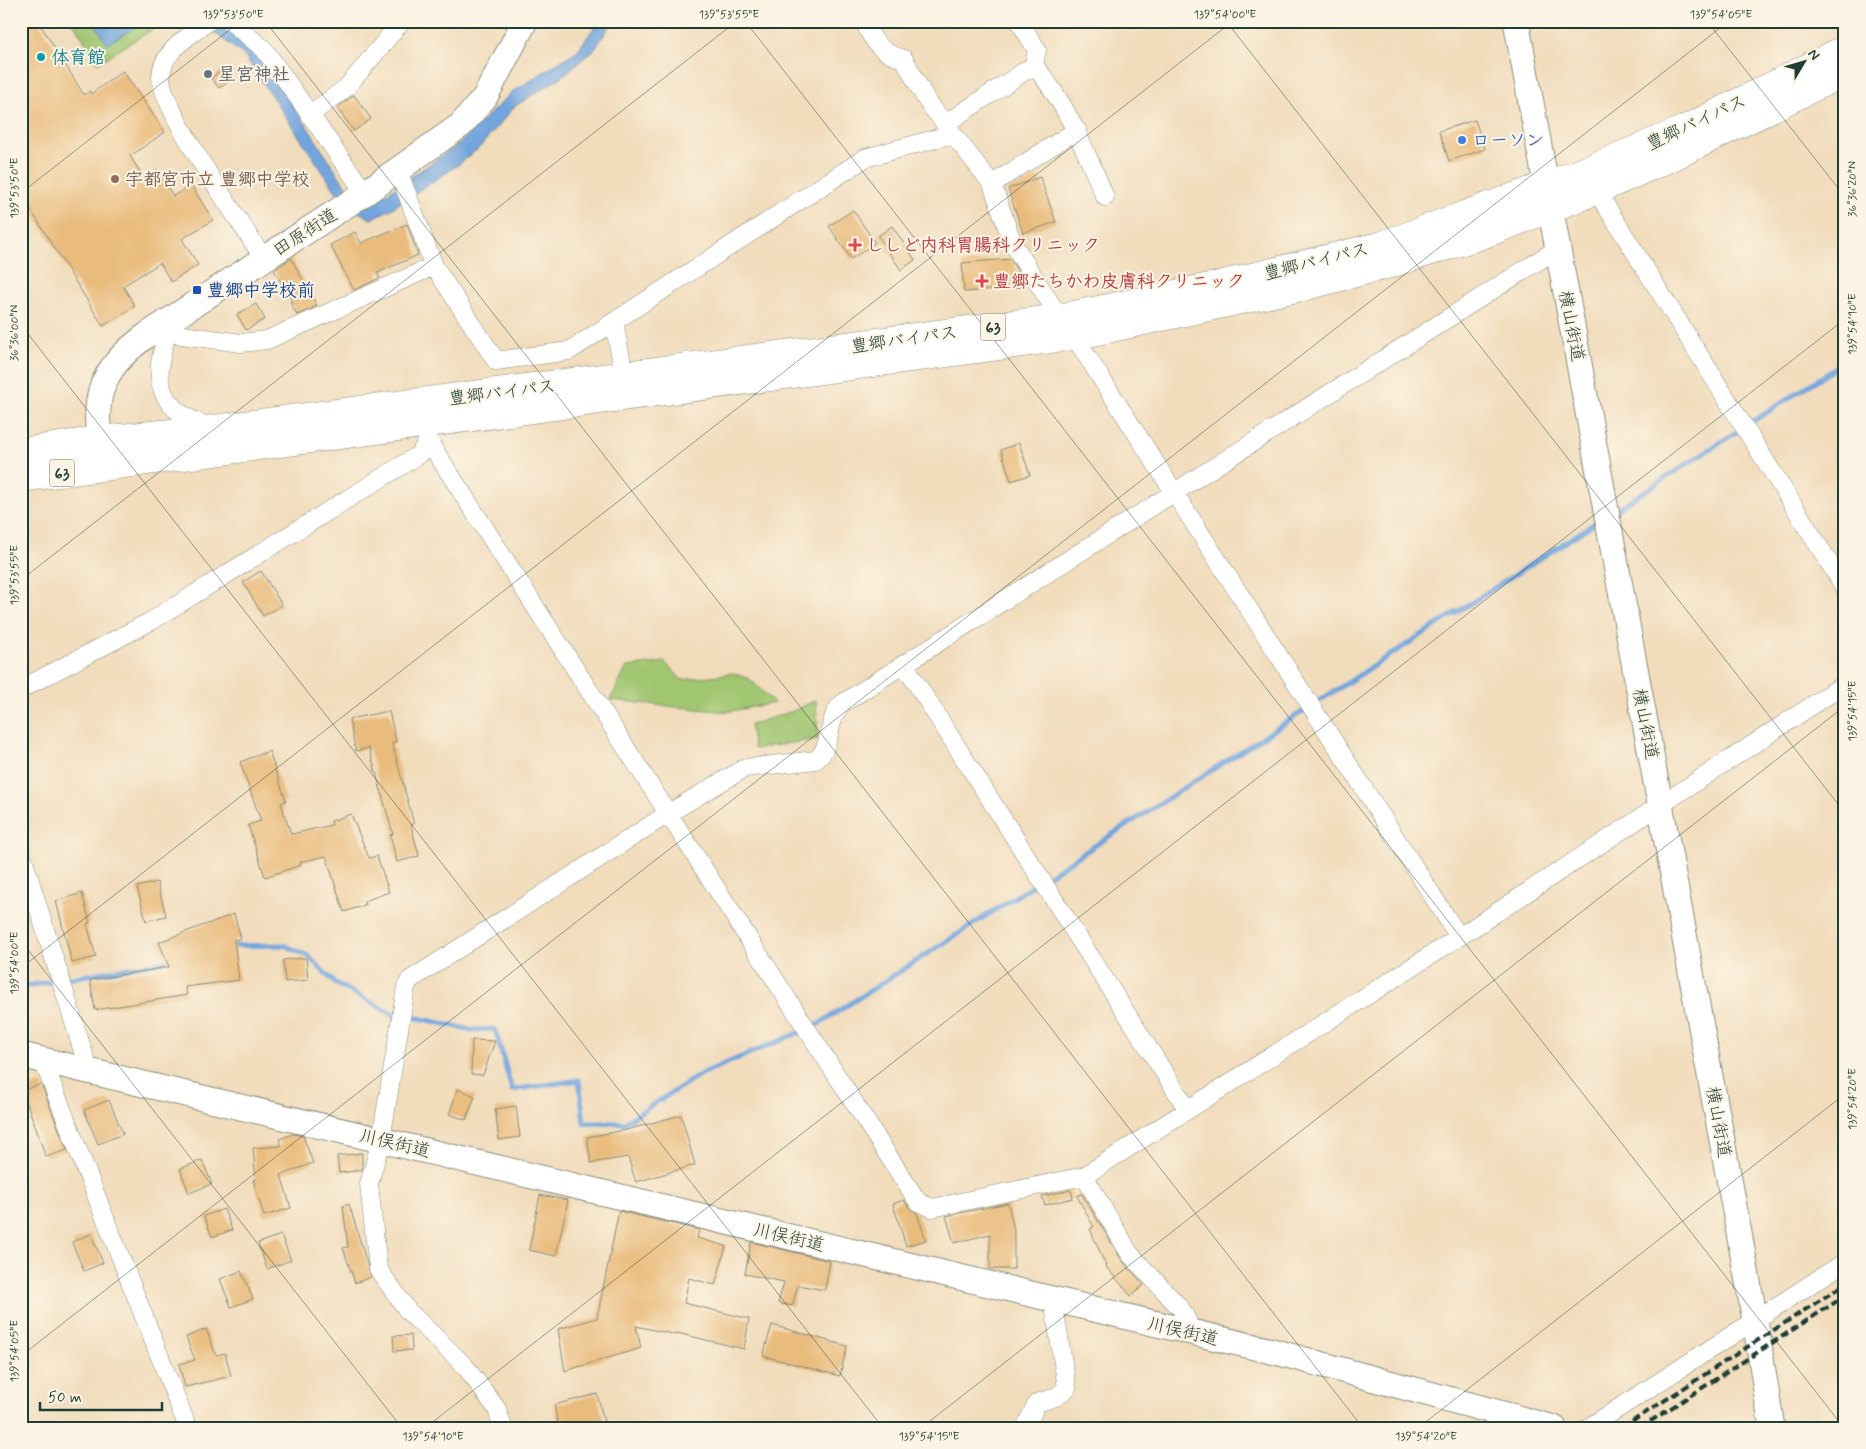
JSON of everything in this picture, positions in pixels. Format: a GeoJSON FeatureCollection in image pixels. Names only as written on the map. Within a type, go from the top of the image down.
{"type":"FeatureCollection","features":[{"type":"Feature","properties":{"kind":"main road","name":"豊郷バイパス"},"geometry":{"type":"LineString","coordinates":[[1590,181],[1690,127],[1845,49]]}},
{"type":"Feature","properties":{"kind":"main road","name":"豊郷バイパス"},"geometry":{"type":"LineString","coordinates":[[103,467],[427,422],[626,387],[1067,327],[1215,286],[1382,245],[1674,156],[1845,72]]}},
{"type":"Feature","properties":{"kind":"main road","name":"豊郷バイパス"},"geometry":{"type":"LineString","coordinates":[[99,440],[214,429],[427,422]]}},
{"type":"Feature","properties":{"kind":"main road","name":"63"},"geometry":{"type":"LineString","coordinates":[[21,452],[99,440]]}},
{"type":"Feature","properties":{"kind":"main road","name":"63"},"geometry":{"type":"LineString","coordinates":[[21,478],[103,467]]}},
{"type":"Feature","properties":{"kind":"street"},"geometry":{"type":"LineString","coordinates":[[209,21],[176,46],[167,58],[161,77],[166,96],[177,121],[264,258]]}},
{"type":"Feature","properties":{"kind":"street"},"geometry":{"type":"LineString","coordinates":[[230,21],[264,48],[365,193]]}},
{"type":"Feature","properties":{"kind":"street"},"geometry":{"type":"LineString","coordinates":[[311,114],[347,87],[402,21]]}},
{"type":"Feature","properties":{"kind":"street"},"geometry":{"type":"LineString","coordinates":[[864,21],[870,35],[889,55],[904,58],[927,101],[992,184],[1013,244],[1459,937]]}},
{"type":"Feature","properties":{"kind":"street"},"geometry":{"type":"LineString","coordinates":[[398,170],[434,266],[496,361],[569,351],[865,158],[949,129],[1034,65],[1036,50],[1019,21]]}},
{"type":"Feature","properties":{"kind":"street","name":"横山街道"},"geometry":{"type":"LineString","coordinates":[[1516,21],[1755,1320],[1772,1428]]}},
{"type":"Feature","properties":{"kind":"street","name":"田原街道"},"geometry":{"type":"LineString","coordinates":[[103,467],[99,440],[98,411],[105,377],[116,360],[131,347],[170,325],[264,258],[365,193],[443,138],[474,111],[496,79],[527,23]]}},
{"type":"Feature","properties":{"kind":"street"},"geometry":{"type":"LineString","coordinates":[[1034,65],[1048,82],[1077,130],[1105,197]]}},
{"type":"Feature","properties":{"kind":"street"},"geometry":{"type":"LineString","coordinates":[[992,184],[1077,130]]}},
{"type":"Feature","properties":{"kind":"street"},"geometry":{"type":"LineString","coordinates":[[1590,181],[1845,588]]}},
{"type":"Feature","properties":{"kind":"street"},"geometry":{"type":"LineString","coordinates":[[502,1428],[497,1409],[465,1366],[408,1310],[378,1269],[369,1184],[381,1140],[406,987],[410,980],[669,813],[745,768],[816,760],[824,753],[835,710],[1172,492],[1557,249]]}},
{"type":"Feature","properties":{"kind":"street"},"geometry":{"type":"LineString","coordinates":[[214,429],[179,412],[166,398],[159,377],[161,350],[170,325],[242,344],[267,340],[434,266]]}},
{"type":"Feature","properties":{"kind":"street"},"geometry":{"type":"LineString","coordinates":[[614,322],[626,387]]}},
{"type":"Feature","properties":{"kind":"street"},"geometry":{"type":"LineString","coordinates":[[427,422],[669,813],[918,1202],[932,1208],[1084,1176],[1459,937],[1845,684]]}},
{"type":"Feature","properties":{"kind":"street"},"geometry":{"type":"LineString","coordinates":[[21,689],[153,620],[420,454],[427,422]]}},
{"type":"Feature","properties":{"kind":"street"},"geometry":{"type":"LineString","coordinates":[[904,664],[1188,1110]]}},
{"type":"Feature","properties":{"kind":"street"},"geometry":{"type":"LineString","coordinates":[[21,852],[89,1071]]}},
{"type":"Feature","properties":{"kind":"street"},"geometry":{"type":"LineString","coordinates":[[32,1058],[188,1428]]}},
{"type":"Feature","properties":{"kind":"street","name":"川俣街道"},"geometry":{"type":"LineString","coordinates":[[32,1058],[1276,1352],[1554,1428]]}},
{"type":"Feature","properties":{"kind":"street"},"geometry":{"type":"LineString","coordinates":[[1084,1176],[1130,1254],[1181,1309],[1187,1320],[1189,1332]]}},
{"type":"Feature","properties":{"kind":"street"},"geometry":{"type":"LineString","coordinates":[[1588,1428],[1845,1262]]}},
{"type":"Feature","properties":{"kind":"street"},"geometry":{"type":"LineString","coordinates":[[1026,1428],[1036,1403],[1056,1397],[1066,1388],[1053,1300]]}},
{"type":"Feature","properties":{"kind":"green space"},"geometry":{"type":"Polygon","coordinates":[[[72,21],[166,21],[98,63],[72,21]]]}},
{"type":"Feature","properties":{"kind":"green space"},"geometry":{"type":"Polygon","coordinates":[[[665,662],[682,680],[733,673],[750,679],[774,703],[726,712],[610,700],[627,667],[665,662]]]}},
{"type":"Feature","properties":{"kind":"green space"},"geometry":{"type":"Polygon","coordinates":[[[816,700],[818,739],[754,749],[750,725],[793,711],[816,700]]]}},
{"type":"Feature","properties":{"kind":"water"},"geometry":{"type":"Polygon","coordinates":[[[93,21],[146,21],[107,44],[93,21]]]}},
{"type":"Feature","properties":{"kind":"water"},"geometry":{"type":"Polygon","coordinates":[[[216,21],[258,51],[345,185],[369,198],[384,195],[458,145],[511,93],[578,50],[599,21],[613,21],[595,49],[560,78],[515,106],[479,148],[458,165],[391,209],[371,219],[357,211],[337,193],[245,56],[208,28],[216,21]]]}},
{"type":"Feature","properties":{"kind":"building"},"geometry":{"type":"Polygon","coordinates":[[[31,21],[38,21],[84,95],[90,91],[91,94],[123,71],[165,132],[130,156],[144,178],[157,170],[173,196],[191,185],[213,220],[182,239],[198,265],[171,282],[160,263],[123,286],[135,306],[103,326],[21,194],[21,27],[31,21]]]}},
{"type":"Feature","properties":{"kind":"building"},"geometry":{"type":"Polygon","coordinates":[[[221,71],[229,81],[219,88],[211,78],[221,71]]]}},
{"type":"Feature","properties":{"kind":"building"},"geometry":{"type":"Polygon","coordinates":[[[354,95],[371,119],[354,131],[337,108],[354,95]]]}},
{"type":"Feature","properties":{"kind":"building","name":"ローソン"},"geometry":{"type":"Polygon","coordinates":[[[1475,120],[1485,149],[1449,161],[1439,131],[1475,120]]]}},
{"type":"Feature","properties":{"kind":"building"},"geometry":{"type":"Polygon","coordinates":[[[1040,177],[1056,222],[1023,233],[1008,189],[1040,177]]]}},
{"type":"Feature","properties":{"kind":"building"},"geometry":{"type":"Polygon","coordinates":[[[853,210],[875,243],[851,259],[829,226],[853,210]]]}},
{"type":"Feature","properties":{"kind":"building"},"geometry":{"type":"Polygon","coordinates":[[[407,224],[418,255],[377,273],[380,278],[354,290],[330,245],[355,232],[361,243],[407,224]]]}},
{"type":"Feature","properties":{"kind":"building"},"geometry":{"type":"Polygon","coordinates":[[[892,226],[915,260],[901,270],[878,236],[892,226]]]}},
{"type":"Feature","properties":{"kind":"building"},"geometry":{"type":"Polygon","coordinates":[[[291,258],[317,306],[297,315],[290,302],[292,301],[274,270],[291,258]]]}},
{"type":"Feature","properties":{"kind":"building"},"geometry":{"type":"Polygon","coordinates":[[[1010,259],[1021,277],[1022,287],[964,292],[962,263],[1010,259]]]}},
{"type":"Feature","properties":{"kind":"building"},"geometry":{"type":"Polygon","coordinates":[[[256,304],[265,319],[246,330],[237,314],[256,304]]]}},
{"type":"Feature","properties":{"kind":"building"},"geometry":{"type":"Polygon","coordinates":[[[1019,443],[1030,475],[1011,481],[1001,450],[1019,443]]]}},
{"type":"Feature","properties":{"kind":"building"},"geometry":{"type":"Polygon","coordinates":[[[261,571],[282,605],[263,616],[243,582],[261,571]]]}},
{"type":"Feature","properties":{"kind":"building"},"geometry":{"type":"Polygon","coordinates":[[[389,711],[396,742],[392,743],[414,824],[411,825],[419,856],[397,862],[390,835],[393,834],[369,748],[356,751],[349,719],[389,711]]]}},
{"type":"Feature","properties":{"kind":"building"},"geometry":{"type":"Polygon","coordinates":[[[269,751],[286,801],[281,803],[291,834],[332,825],[331,821],[351,814],[369,858],[377,856],[389,892],[364,901],[365,905],[344,912],[326,856],[300,862],[301,865],[265,877],[248,825],[261,821],[240,762],[269,751]]]}},
{"type":"Feature","properties":{"kind":"building"},"geometry":{"type":"Polygon","coordinates":[[[157,882],[166,916],[146,921],[137,887],[157,882]]]}},
{"type":"Feature","properties":{"kind":"building"},"geometry":{"type":"Polygon","coordinates":[[[82,893],[90,923],[87,924],[96,957],[72,963],[56,901],[82,893]]]}},
{"type":"Feature","properties":{"kind":"building"},"geometry":{"type":"Polygon","coordinates":[[[234,914],[241,938],[234,940],[239,980],[185,987],[187,995],[95,1010],[90,980],[169,967],[159,942],[234,914]]]}},
{"type":"Feature","properties":{"kind":"building"},"geometry":{"type":"Polygon","coordinates":[[[306,958],[308,980],[285,982],[283,960],[306,958]]]}},
{"type":"Feature","properties":{"kind":"building"},"geometry":{"type":"Polygon","coordinates":[[[472,1040],[495,1041],[483,1075],[471,1074],[472,1040]]]}},
{"type":"Feature","properties":{"kind":"building"},"geometry":{"type":"Polygon","coordinates":[[[41,1084],[67,1150],[46,1157],[27,1103],[21,1105],[21,1091],[41,1084]]]}},
{"type":"Feature","properties":{"kind":"building"},"geometry":{"type":"Polygon","coordinates":[[[458,1089],[475,1096],[466,1120],[449,1114],[458,1089]]]}},
{"type":"Feature","properties":{"kind":"building"},"geometry":{"type":"Polygon","coordinates":[[[109,1100],[123,1134],[98,1144],[84,1110],[109,1100]]]}},
{"type":"Feature","properties":{"kind":"building"},"geometry":{"type":"Polygon","coordinates":[[[516,1106],[520,1137],[499,1140],[495,1109],[516,1106]]]}},
{"type":"Feature","properties":{"kind":"building"},"geometry":{"type":"Polygon","coordinates":[[[681,1115],[695,1165],[636,1182],[628,1157],[591,1163],[587,1137],[626,1130],[681,1115]]]}},
{"type":"Feature","properties":{"kind":"building"},"geometry":{"type":"Polygon","coordinates":[[[293,1134],[303,1136],[313,1163],[281,1175],[291,1208],[264,1216],[253,1180],[256,1180],[253,1148],[281,1146],[279,1139],[293,1134]]]}},
{"type":"Feature","properties":{"kind":"building"},"geometry":{"type":"Polygon","coordinates":[[[362,1153],[362,1170],[339,1173],[337,1156],[362,1153]]]}},
{"type":"Feature","properties":{"kind":"building"},"geometry":{"type":"Polygon","coordinates":[[[202,1160],[212,1184],[189,1193],[180,1169],[202,1160]]]}},
{"type":"Feature","properties":{"kind":"building"},"geometry":{"type":"Polygon","coordinates":[[[1071,1190],[1073,1198],[1045,1205],[1042,1196],[1071,1190]]]}},
{"type":"Feature","properties":{"kind":"building"},"geometry":{"type":"Polygon","coordinates":[[[1082,1194],[1121,1259],[1144,1285],[1131,1296],[1107,1268],[1090,1229],[1094,1227],[1077,1196],[1082,1194]]]}},
{"type":"Feature","properties":{"kind":"building"},"geometry":{"type":"Polygon","coordinates":[[[540,1195],[568,1200],[556,1256],[529,1250],[540,1195]]]}},
{"type":"Feature","properties":{"kind":"building"},"geometry":{"type":"Polygon","coordinates":[[[904,1200],[909,1208],[917,1213],[926,1240],[906,1246],[893,1204],[904,1200]]]}},
{"type":"Feature","properties":{"kind":"building"},"geometry":{"type":"Polygon","coordinates":[[[1008,1203],[1014,1230],[1014,1269],[990,1269],[990,1234],[954,1243],[946,1216],[1008,1203]]]}},
{"type":"Feature","properties":{"kind":"building"},"geometry":{"type":"Polygon","coordinates":[[[349,1204],[371,1277],[355,1283],[343,1248],[348,1247],[343,1206],[349,1204]]]}},
{"type":"Feature","properties":{"kind":"building"},"geometry":{"type":"Polygon","coordinates":[[[224,1209],[232,1230],[212,1237],[204,1216],[224,1209]]]}},
{"type":"Feature","properties":{"kind":"building"},"geometry":{"type":"Polygon","coordinates":[[[619,1211],[699,1230],[697,1238],[726,1246],[715,1285],[689,1278],[684,1303],[749,1319],[744,1349],[677,1333],[677,1335],[636,1326],[641,1348],[565,1371],[558,1329],[597,1318],[619,1211]]]}},
{"type":"Feature","properties":{"kind":"building"},"geometry":{"type":"Polygon","coordinates":[[[91,1234],[103,1263],[84,1271],[72,1242],[91,1234]]]}},
{"type":"Feature","properties":{"kind":"building"},"geometry":{"type":"Polygon","coordinates":[[[281,1235],[291,1260],[267,1269],[258,1243],[281,1235]]]}},
{"type":"Feature","properties":{"kind":"building"},"geometry":{"type":"Polygon","coordinates":[[[751,1242],[830,1261],[825,1290],[798,1285],[792,1306],[778,1303],[784,1282],[745,1274],[751,1242]]]}},
{"type":"Feature","properties":{"kind":"building"},"geometry":{"type":"Polygon","coordinates":[[[241,1271],[253,1299],[231,1307],[220,1279],[241,1271]]]}},
{"type":"Feature","properties":{"kind":"building"},"geometry":{"type":"Polygon","coordinates":[[[772,1325],[847,1346],[840,1376],[763,1356],[772,1325]]]}},
{"type":"Feature","properties":{"kind":"building"},"geometry":{"type":"Polygon","coordinates":[[[206,1329],[216,1355],[225,1353],[231,1376],[185,1387],[179,1364],[195,1360],[186,1337],[206,1329]]]}},
{"type":"Feature","properties":{"kind":"building"},"geometry":{"type":"Polygon","coordinates":[[[411,1335],[412,1350],[394,1351],[393,1336],[411,1335]]]}},
{"type":"Feature","properties":{"kind":"building"},"geometry":{"type":"Polygon","coordinates":[[[597,1394],[604,1422],[580,1428],[559,1428],[554,1405],[597,1394]]]}},
{"type":"Feature","properties":{"kind":"waterway"},"geometry":{"type":"LineString","coordinates":[[1614,511],[1845,362]]}},
{"type":"Feature","properties":{"kind":"waterway"},"geometry":{"type":"LineString","coordinates":[[407,1020],[409,1016],[472,1030],[495,1029],[512,1090],[579,1080],[584,1123],[624,1123],[701,1074],[817,1025],[1601,519]]}},
{"type":"Feature","properties":{"kind":"waterway"},"geometry":{"type":"LineString","coordinates":[[229,946],[284,945],[308,956],[335,983],[398,1017]]}},
{"type":"Feature","properties":{"kind":"waterway"},"geometry":{"type":"LineString","coordinates":[[21,987],[173,960]]}},
{"type":"Feature","properties":{"kind":"railway"},"geometry":{"type":"LineString","coordinates":[[1622,1428],[1845,1284]]}},
{"type":"Feature","properties":{"kind":"railway"},"geometry":{"type":"LineString","coordinates":[[1640,1428],[1845,1296]]}},
{"type":"Feature","properties":{"kind":"place","name":"体育館"},"geometry":{"type":"Point","coordinates":[41,57]}},
{"type":"Feature","properties":{"kind":"place","name":"星宮神社"},"geometry":{"type":"Point","coordinates":[208,74]}},
{"type":"Feature","properties":{"kind":"place","name":"ローソン"},"geometry":{"type":"Point","coordinates":[1462,140]}},
{"type":"Feature","properties":{"kind":"place","name":"宇都宮市立 豊郷中学校"},"geometry":{"type":"Point","coordinates":[115,179]}},
{"type":"Feature","properties":{"kind":"place","name":"ししど内科胃腸科クリニック"},"geometry":{"type":"Point","coordinates":[855,245]}},
{"type":"Feature","properties":{"kind":"place","name":"豊郷たちかわ皮膚科クリニック"},"geometry":{"type":"Point","coordinates":[982,281]}},
{"type":"Feature","properties":{"kind":"place","name":"豊郷中学校前"},"geometry":{"type":"Point","coordinates":[197,290]}}]}
